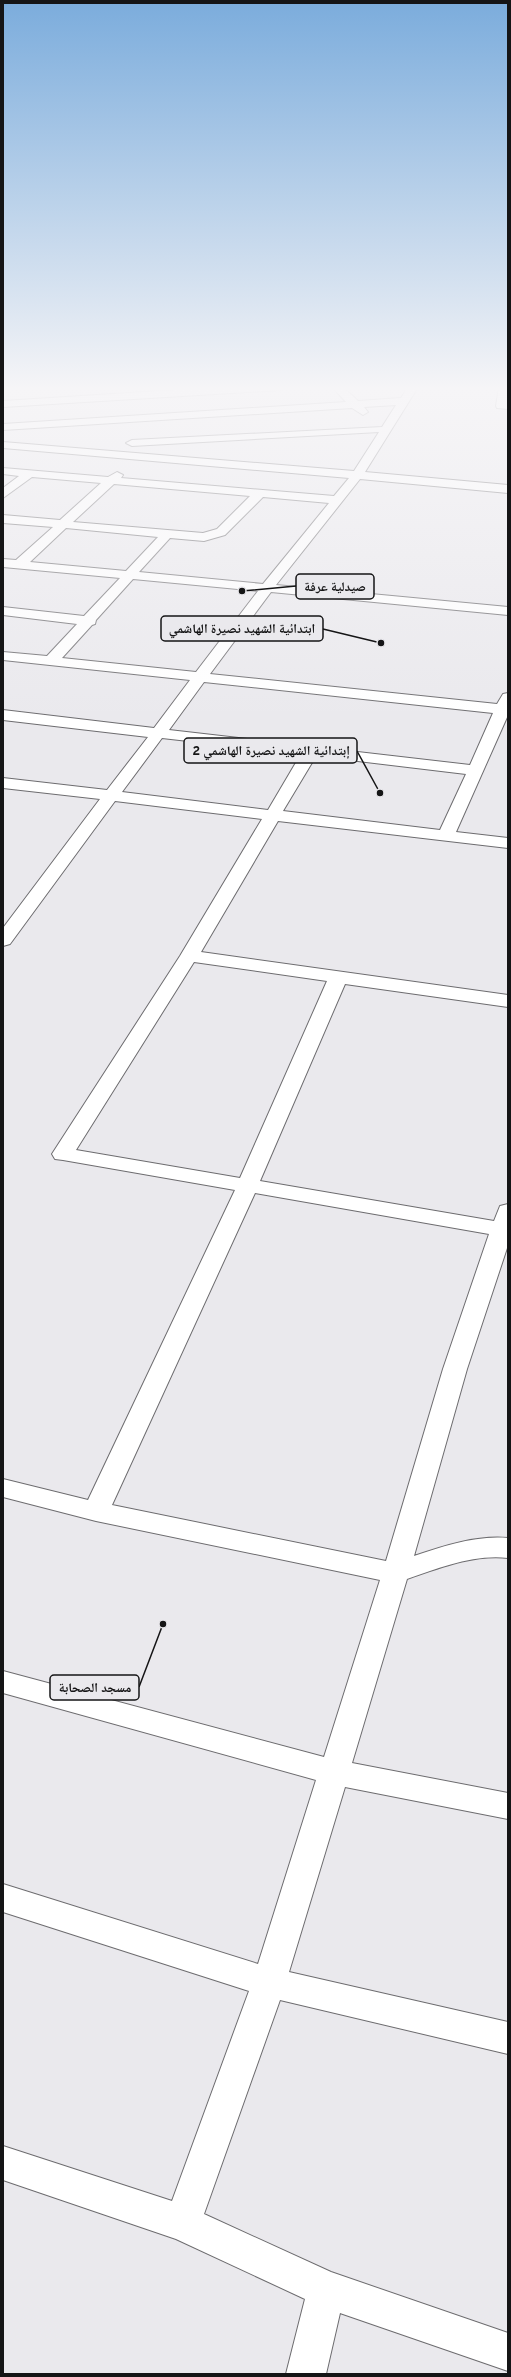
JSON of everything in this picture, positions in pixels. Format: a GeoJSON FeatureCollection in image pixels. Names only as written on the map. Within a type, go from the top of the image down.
{"type":"FeatureCollection","features":[{"type":"Feature","properties":{"kind":"street"},"geometry":{"type":"LineString","coordinates":[[20,564],[91,498]]}},
{"type":"Feature","properties":{"kind":"street"},"geometry":{"type":"LineString","coordinates":[[3,519],[193,537],[215,535],[221,532],[255,498]]}},
{"type":"Feature","properties":{"kind":"street"},"geometry":{"type":"LineString","coordinates":[[314,498],[337,500]]}},
{"type":"Feature","properties":{"kind":"street"},"geometry":{"type":"LineString","coordinates":[[3,940],[267,588],[337,500]]}},
{"type":"Feature","properties":{"kind":"street"},"geometry":{"type":"LineString","coordinates":[[51,661],[90,621],[166,535]]}},
{"type":"Feature","properties":{"kind":"street"},"geometry":{"type":"LineString","coordinates":[[3,563],[508,611]]}},
{"type":"Feature","properties":{"kind":"street"},"geometry":{"type":"LineString","coordinates":[[3,611],[90,621]]}},
{"type":"Feature","properties":{"kind":"street"},"geometry":{"type":"LineString","coordinates":[[3,656],[201,677],[506,705],[474,770],[446,836]]}},
{"type":"Feature","properties":{"kind":"street"},"geometry":{"type":"LineString","coordinates":[[3,715],[474,770]]}},
{"type":"Feature","properties":{"kind":"street"},"geometry":{"type":"LineString","coordinates":[[182,2223],[269,1982],[411,1524],[455,1369],[506,1223],[247,1187],[63,1154],[189,956],[311,750]]}},
{"type":"Feature","properties":{"kind":"street"},"geometry":{"type":"LineString","coordinates":[[3,783],[508,843]]}},
{"type":"Feature","properties":{"kind":"street"},"geometry":{"type":"LineString","coordinates":[[189,956],[508,1001]]}},
{"type":"Feature","properties":{"kind":"street"},"geometry":{"type":"LineString","coordinates":[[96,1511],[247,1187],[338,977]]}},
{"type":"Feature","properties":{"kind":"street"},"geometry":{"type":"LineString","coordinates":[[4,1489],[96,1511],[395,1573],[451,1554],[499,1547],[508,1548]]}},
{"type":"Feature","properties":{"kind":"street"},"geometry":{"type":"LineString","coordinates":[[3,1682],[334,1772],[508,1806]]}},
{"type":"Feature","properties":{"kind":"street"},"geometry":{"type":"LineString","coordinates":[[3,1898],[269,1982],[508,2038]]}},
{"type":"Feature","properties":{"kind":"street"},"geometry":{"type":"LineString","coordinates":[[3,2163],[182,2223],[326,2289],[508,2352]]}},
{"type":"Feature","properties":{"kind":"street"},"geometry":{"type":"LineString","coordinates":[[306,2374],[326,2289]]}},
{"type":"Feature","properties":{"kind":"place","name":"صيدلية عرفة"},"geometry":{"type":"Point","coordinates":[242,591]}},
{"type":"Feature","properties":{"kind":"place","name":"ابتدائية الشهيد نصيرة الهاشمي"},"geometry":{"type":"Point","coordinates":[381,643]}},
{"type":"Feature","properties":{"kind":"place","name":"إبتدائية الشهيد نصيرة الهاشمي 2"},"geometry":{"type":"Point","coordinates":[380,793]}},
{"type":"Feature","properties":{"kind":"place","name":"مسجد الصحابة"},"geometry":{"type":"Point","coordinates":[163,1624]}}]}
